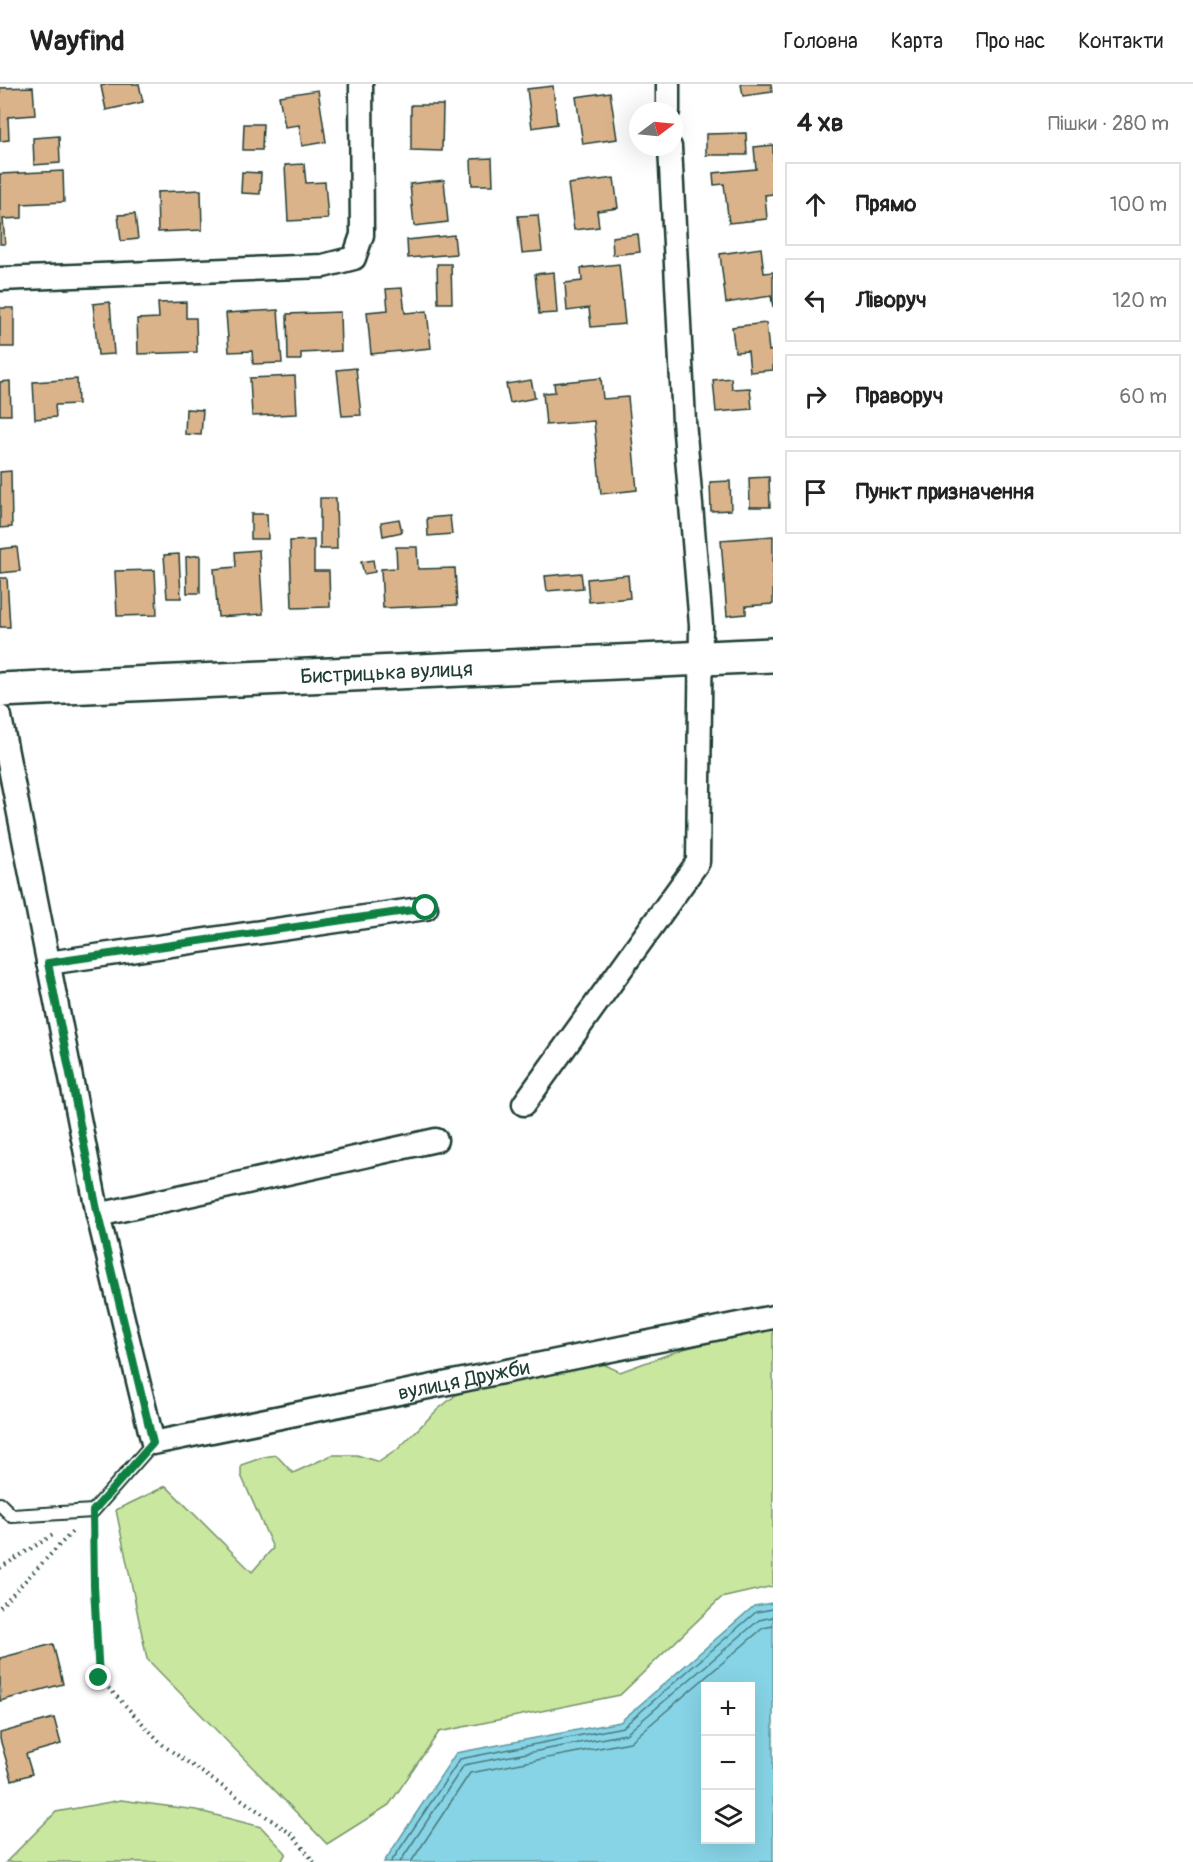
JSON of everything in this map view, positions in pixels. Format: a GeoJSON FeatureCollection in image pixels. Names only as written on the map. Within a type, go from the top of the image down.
{"type":"FeatureCollection","features":[{"type":"Feature","properties":{"kind":"street"},"geometry":{"type":"LineString","coordinates":[[0,279],[323,266],[354,258],[362,236],[361,84]]}},
{"type":"Feature","properties":{"kind":"street"},"geometry":{"type":"LineString","coordinates":[[668,84],[668,102]]}},
{"type":"Feature","properties":{"kind":"street"},"geometry":{"type":"LineString","coordinates":[[525,1104],[698,862],[701,625],[684,421],[670,156]]}},
{"type":"Feature","properties":{"kind":"street","name":"Бистрицька вулиця"},"geometry":{"type":"LineString","coordinates":[[0,690],[773,654]]}},
{"type":"Feature","properties":{"kind":"street"},"geometry":{"type":"LineString","coordinates":[[0,717],[98,1215],[153,1443]]}},
{"type":"Feature","properties":{"kind":"street"},"geometry":{"type":"LineString","coordinates":[[48,963],[426,908]]}},
{"type":"Feature","properties":{"kind":"street"},"geometry":{"type":"LineString","coordinates":[[98,1215],[436,1140]]}},
{"type":"Feature","properties":{"kind":"street","name":"вулиця Дружби"},"geometry":{"type":"LineString","coordinates":[[153,1443],[773,1317]]}},
{"type":"Feature","properties":{"kind":"lane"},"geometry":{"type":"LineString","coordinates":[[0,1504],[12,1516],[93,1511],[153,1443]]}},
{"type":"Feature","properties":{"kind":"path"},"geometry":{"type":"LineString","coordinates":[[0,1568],[93,1511]]}},
{"type":"Feature","properties":{"kind":"path"},"geometry":{"type":"LineString","coordinates":[[0,1607],[93,1511]]}},
{"type":"Feature","properties":{"kind":"path"},"geometry":{"type":"LineString","coordinates":[[93,1511],[99,1678],[164,1746],[293,1835],[314,1862]]}},
{"type":"Feature","properties":{"kind":"green space"},"geometry":{"type":"Polygon","coordinates":[[[773,1328],[773,1586],[721,1598],[620,1695],[439,1732],[389,1805],[327,1844],[147,1659],[116,1510],[166,1486],[252,1572],[273,1548],[241,1475],[241,1465],[276,1455],[293,1473],[332,1455],[357,1455],[379,1462],[398,1449],[437,1410],[461,1391],[597,1361],[620,1372],[683,1349],[773,1328]]]}},
{"type":"Feature","properties":{"kind":"green space"},"geometry":{"type":"Polygon","coordinates":[[[121,1800],[196,1810],[261,1827],[286,1853],[281,1862],[6,1862],[56,1812],[121,1800]]]}},
{"type":"Feature","properties":{"kind":"water"},"geometry":{"type":"Polygon","coordinates":[[[773,1603],[773,1862],[384,1862],[456,1753],[620,1722],[754,1606],[773,1603]]]}},
{"type":"Feature","properties":{"kind":"building"},"geometry":{"type":"Polygon","coordinates":[[[139,84],[143,102],[106,110],[101,86],[139,84]]]}},
{"type":"Feature","properties":{"kind":"building"},"geometry":{"type":"Polygon","coordinates":[[[741,84],[771,84],[772,92],[743,96],[741,84]]]}},
{"type":"Feature","properties":{"kind":"building"},"geometry":{"type":"Polygon","coordinates":[[[553,86],[557,124],[532,128],[527,89],[553,86]]]}},
{"type":"Feature","properties":{"kind":"building"},"geometry":{"type":"Polygon","coordinates":[[[33,87],[35,115],[8,117],[9,140],[0,141],[0,88],[33,87]]]}},
{"type":"Feature","properties":{"kind":"building"},"geometry":{"type":"Polygon","coordinates":[[[318,90],[326,142],[302,146],[299,125],[285,127],[279,96],[318,90]]]}},
{"type":"Feature","properties":{"kind":"building"},"geometry":{"type":"Polygon","coordinates":[[[610,92],[617,139],[583,144],[576,97],[610,92]]]}},
{"type":"Feature","properties":{"kind":"building"},"geometry":{"type":"Polygon","coordinates":[[[411,105],[443,105],[442,151],[411,150],[411,105]]]}},
{"type":"Feature","properties":{"kind":"building"},"geometry":{"type":"Polygon","coordinates":[[[244,124],[263,124],[262,150],[243,150],[244,124]]]}},
{"type":"Feature","properties":{"kind":"building"},"geometry":{"type":"Polygon","coordinates":[[[746,133],[747,155],[706,155],[706,134],[746,133]]]}},
{"type":"Feature","properties":{"kind":"building"},"geometry":{"type":"Polygon","coordinates":[[[59,136],[60,163],[34,165],[33,138],[59,136]]]}},
{"type":"Feature","properties":{"kind":"building"},"geometry":{"type":"Polygon","coordinates":[[[773,145],[773,194],[765,195],[767,219],[729,223],[724,184],[714,185],[713,173],[756,169],[754,147],[773,145]]]}},
{"type":"Feature","properties":{"kind":"building"},"geometry":{"type":"Polygon","coordinates":[[[492,158],[493,185],[472,185],[471,159],[492,158]]]}},
{"type":"Feature","properties":{"kind":"building"},"geometry":{"type":"Polygon","coordinates":[[[304,164],[306,183],[325,182],[328,219],[288,221],[285,165],[304,164]]]}},
{"type":"Feature","properties":{"kind":"building"},"geometry":{"type":"Polygon","coordinates":[[[63,171],[64,202],[22,204],[22,218],[3,219],[5,244],[0,244],[0,174],[63,171]]]}},
{"type":"Feature","properties":{"kind":"building"},"geometry":{"type":"Polygon","coordinates":[[[242,172],[261,173],[260,194],[241,193],[242,172]]]}},
{"type":"Feature","properties":{"kind":"building"},"geometry":{"type":"Polygon","coordinates":[[[614,178],[618,208],[597,211],[599,227],[574,230],[568,184],[614,178]]]}},
{"type":"Feature","properties":{"kind":"building"},"geometry":{"type":"Polygon","coordinates":[[[444,180],[448,222],[414,226],[410,184],[444,180]]]}},
{"type":"Feature","properties":{"kind":"building"},"geometry":{"type":"Polygon","coordinates":[[[201,190],[202,230],[158,232],[157,192],[201,190]]]}},
{"type":"Feature","properties":{"kind":"building"},"geometry":{"type":"Polygon","coordinates":[[[135,214],[138,239],[121,241],[118,215],[135,214]]]}},
{"type":"Feature","properties":{"kind":"building"},"geometry":{"type":"Polygon","coordinates":[[[538,215],[542,251],[522,253],[518,216],[538,215]]]}},
{"type":"Feature","properties":{"kind":"building"},"geometry":{"type":"Polygon","coordinates":[[[638,234],[640,252],[613,255],[612,237],[638,234]]]}},
{"type":"Feature","properties":{"kind":"building"},"geometry":{"type":"Polygon","coordinates":[[[454,235],[456,254],[408,258],[407,240],[454,235]]]}},
{"type":"Feature","properties":{"kind":"building"},"geometry":{"type":"Polygon","coordinates":[[[761,248],[764,273],[773,272],[773,307],[771,296],[726,303],[720,254],[761,248]]]}},
{"type":"Feature","properties":{"kind":"building"},"geometry":{"type":"Polygon","coordinates":[[[437,264],[451,264],[452,303],[438,303],[437,264]]]}},
{"type":"Feature","properties":{"kind":"building"},"geometry":{"type":"Polygon","coordinates":[[[619,264],[625,324],[591,327],[589,308],[567,311],[565,283],[582,281],[581,268],[619,264]]]}},
{"type":"Feature","properties":{"kind":"building"},"geometry":{"type":"Polygon","coordinates":[[[554,272],[557,313],[539,314],[535,274],[554,272]]]}},
{"type":"Feature","properties":{"kind":"building"},"geometry":{"type":"Polygon","coordinates":[[[402,288],[405,313],[427,311],[431,348],[371,354],[367,312],[388,310],[386,289],[402,288]]]}},
{"type":"Feature","properties":{"kind":"building"},"geometry":{"type":"Polygon","coordinates":[[[110,302],[114,354],[98,355],[93,304],[110,302]]]}},
{"type":"Feature","properties":{"kind":"building"},"geometry":{"type":"Polygon","coordinates":[[[186,302],[186,318],[196,318],[197,352],[138,354],[137,319],[159,318],[158,303],[186,302]]]}},
{"type":"Feature","properties":{"kind":"building"},"geometry":{"type":"Polygon","coordinates":[[[0,308],[14,308],[14,347],[0,347],[0,308]]]}},
{"type":"Feature","properties":{"kind":"building"},"geometry":{"type":"Polygon","coordinates":[[[278,310],[282,363],[253,364],[252,351],[229,352],[226,313],[278,310]]]}},
{"type":"Feature","properties":{"kind":"building"},"geometry":{"type":"Polygon","coordinates":[[[340,312],[341,351],[301,353],[301,360],[288,360],[287,314],[340,312]]]}},
{"type":"Feature","properties":{"kind":"building"},"geometry":{"type":"Polygon","coordinates":[[[766,323],[769,351],[773,350],[773,370],[750,372],[748,351],[735,352],[732,327],[766,323]]]}},
{"type":"Feature","properties":{"kind":"building"},"geometry":{"type":"Polygon","coordinates":[[[356,368],[361,415],[342,416],[337,370],[356,368]]]}},
{"type":"Feature","properties":{"kind":"building"},"geometry":{"type":"Polygon","coordinates":[[[295,376],[297,414],[252,416],[250,378],[295,376]]]}},
{"type":"Feature","properties":{"kind":"building"},"geometry":{"type":"Polygon","coordinates":[[[601,378],[603,399],[628,397],[637,490],[601,494],[594,421],[546,425],[543,393],[555,392],[554,383],[601,378]]]}},
{"type":"Feature","properties":{"kind":"building"},"geometry":{"type":"Polygon","coordinates":[[[731,378],[732,389],[750,388],[752,409],[716,412],[713,380],[731,378]]]}},
{"type":"Feature","properties":{"kind":"building"},"geometry":{"type":"Polygon","coordinates":[[[77,379],[78,404],[55,405],[56,417],[35,419],[33,382],[77,379]]]}},
{"type":"Feature","properties":{"kind":"building"},"geometry":{"type":"Polygon","coordinates":[[[531,380],[535,398],[510,403],[506,384],[531,380]]]}},
{"type":"Feature","properties":{"kind":"building"},"geometry":{"type":"Polygon","coordinates":[[[10,381],[11,415],[0,415],[0,382],[10,381]]]}},
{"type":"Feature","properties":{"kind":"building"},"geometry":{"type":"Polygon","coordinates":[[[186,409],[203,410],[201,435],[185,434],[186,409]]]}},
{"type":"Feature","properties":{"kind":"building"},"geometry":{"type":"Polygon","coordinates":[[[11,471],[12,527],[0,528],[0,472],[11,471]]]}},
{"type":"Feature","properties":{"kind":"building"},"geometry":{"type":"Polygon","coordinates":[[[769,477],[770,507],[750,507],[749,478],[769,477]]]}},
{"type":"Feature","properties":{"kind":"building"},"geometry":{"type":"Polygon","coordinates":[[[730,481],[731,510],[711,511],[710,482],[730,481]]]}},
{"type":"Feature","properties":{"kind":"building"},"geometry":{"type":"Polygon","coordinates":[[[320,498],[336,498],[337,549],[320,549],[320,498]]]}},
{"type":"Feature","properties":{"kind":"building"},"geometry":{"type":"Polygon","coordinates":[[[251,514],[267,514],[268,539],[251,539],[251,514]]]}},
{"type":"Feature","properties":{"kind":"building"},"geometry":{"type":"Polygon","coordinates":[[[450,516],[452,534],[428,536],[427,518],[450,516]]]}},
{"type":"Feature","properties":{"kind":"building"},"geometry":{"type":"Polygon","coordinates":[[[399,519],[402,532],[383,536],[381,522],[399,519]]]}},
{"type":"Feature","properties":{"kind":"building"},"geometry":{"type":"Polygon","coordinates":[[[773,536],[773,604],[746,606],[746,614],[727,616],[721,540],[773,536]]]}},
{"type":"Feature","properties":{"kind":"building"},"geometry":{"type":"Polygon","coordinates":[[[314,540],[314,571],[329,571],[330,607],[292,608],[290,541],[314,540]]]}},
{"type":"Feature","properties":{"kind":"building"},"geometry":{"type":"Polygon","coordinates":[[[17,547],[20,571],[0,573],[0,549],[17,547]]]}},
{"type":"Feature","properties":{"kind":"building"},"geometry":{"type":"Polygon","coordinates":[[[396,547],[417,547],[418,569],[455,568],[457,605],[383,608],[381,569],[397,568],[396,547]]]}},
{"type":"Feature","properties":{"kind":"building"},"geometry":{"type":"Polygon","coordinates":[[[259,550],[263,614],[218,617],[214,569],[236,567],[235,552],[259,550]]]}},
{"type":"Feature","properties":{"kind":"building"},"geometry":{"type":"Polygon","coordinates":[[[179,554],[181,598],[167,598],[164,555],[179,554]]]}},
{"type":"Feature","properties":{"kind":"building"},"geometry":{"type":"Polygon","coordinates":[[[200,555],[200,593],[187,593],[186,557],[200,555]]]}},
{"type":"Feature","properties":{"kind":"building"},"geometry":{"type":"Polygon","coordinates":[[[373,560],[375,572],[364,574],[361,562],[373,560]]]}},
{"type":"Feature","properties":{"kind":"building"},"geometry":{"type":"Polygon","coordinates":[[[155,570],[157,615],[117,616],[115,571],[155,570]]]}},
{"type":"Feature","properties":{"kind":"building"},"geometry":{"type":"Polygon","coordinates":[[[581,573],[583,588],[547,591],[545,576],[581,573]]]}},
{"type":"Feature","properties":{"kind":"building"},"geometry":{"type":"Polygon","coordinates":[[[628,575],[630,598],[589,602],[587,579],[628,575]]]}},
{"type":"Feature","properties":{"kind":"building"},"geometry":{"type":"Polygon","coordinates":[[[0,578],[7,578],[10,627],[0,627],[0,578]]]}},
{"type":"Feature","properties":{"kind":"building"},"geometry":{"type":"Polygon","coordinates":[[[53,1644],[63,1684],[0,1701],[0,1658],[53,1644]]]}},
{"type":"Feature","properties":{"kind":"building"},"geometry":{"type":"Polygon","coordinates":[[[54,1718],[61,1744],[26,1754],[32,1774],[12,1780],[0,1733],[54,1718]]]}},
{"type":"Feature","properties":{"kind":"route"},"geometry":{"type":"LineString","coordinates":[[99,1678],[93,1511],[153,1443],[98,1215],[48,963],[426,908]]}}]}
